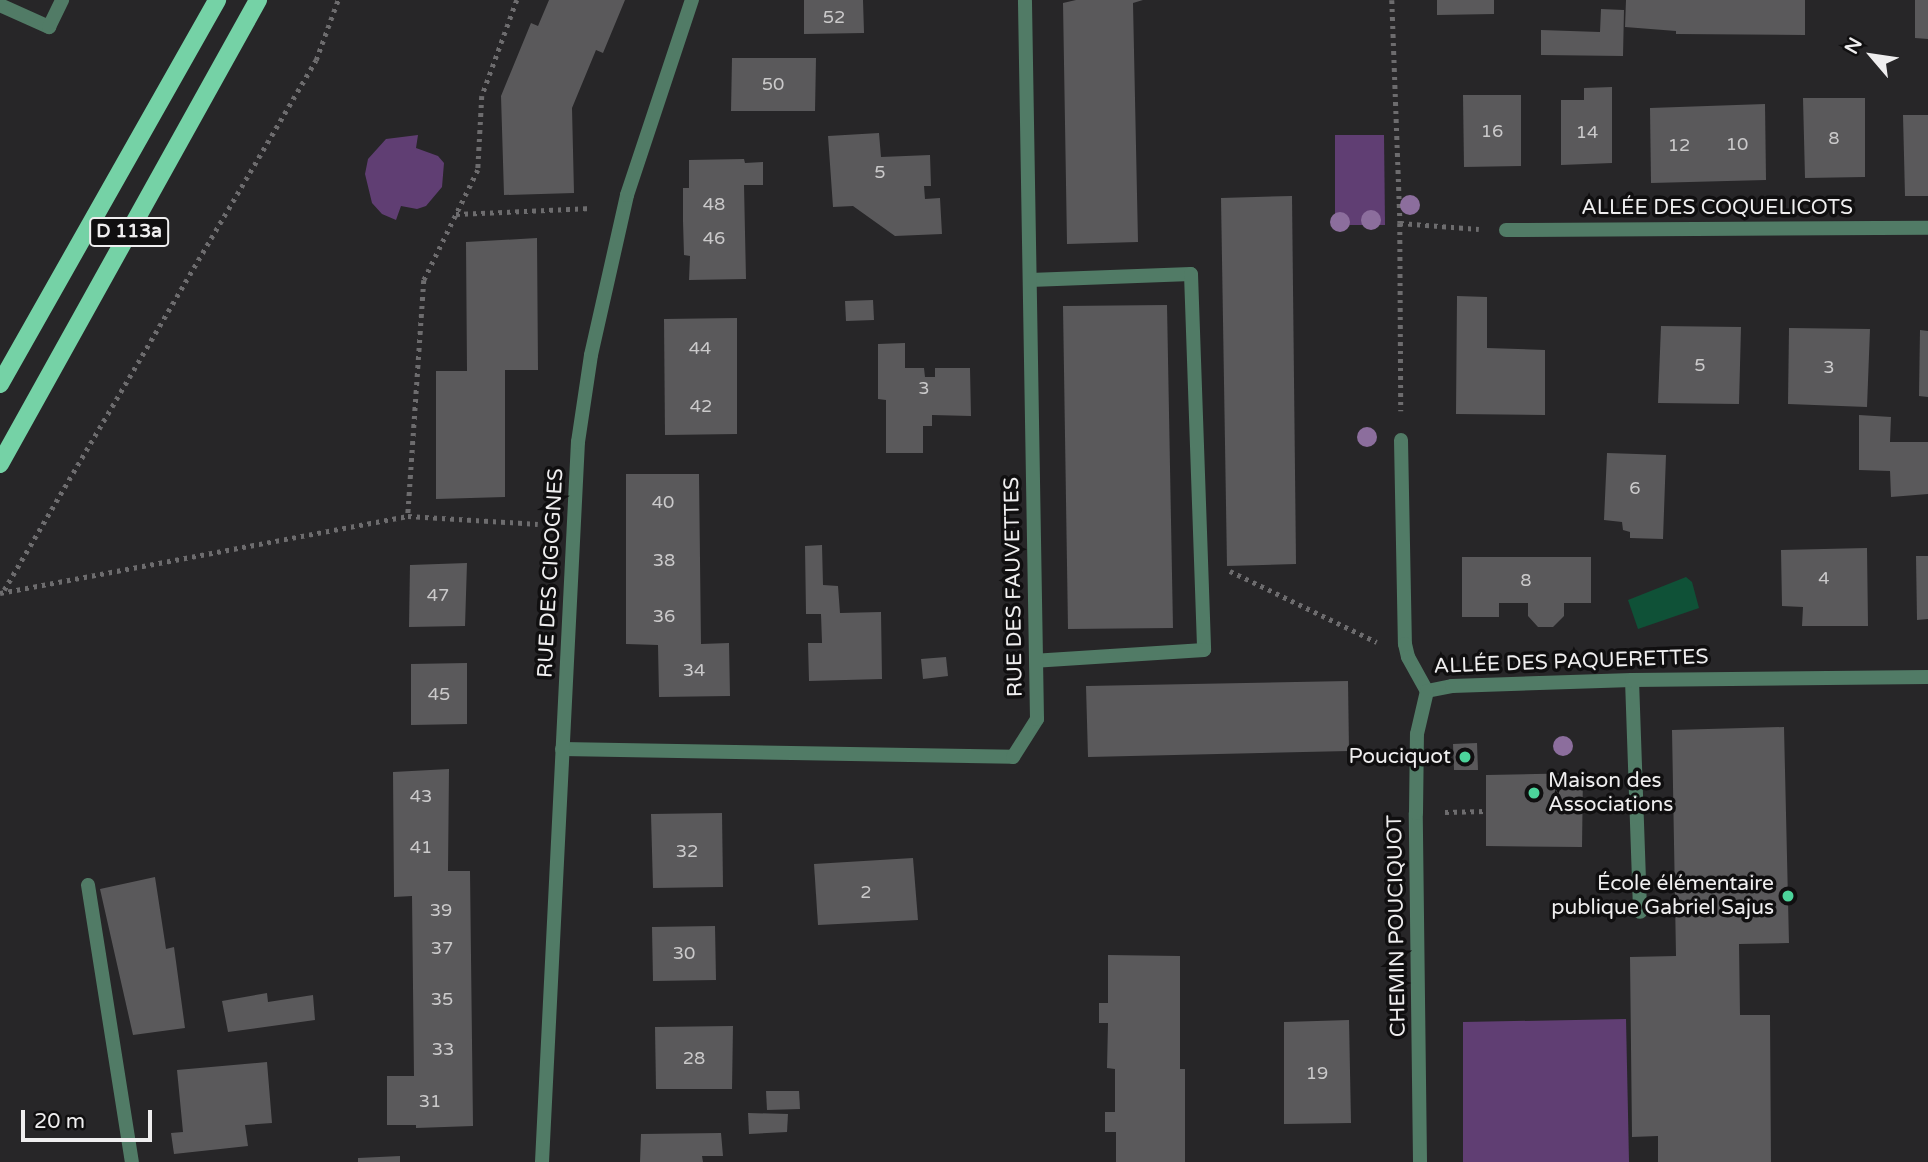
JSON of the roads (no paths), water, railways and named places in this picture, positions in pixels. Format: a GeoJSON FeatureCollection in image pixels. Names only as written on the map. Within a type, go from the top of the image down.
{"type":"FeatureCollection","features":[{"type":"Feature","properties":{"kind":"main road","name":"D 113a"},"geometry":{"type":"LineString","coordinates":[[0,384],[217,0]]}},
{"type":"Feature","properties":{"kind":"main road","name":"D 113a"},"geometry":{"type":"LineString","coordinates":[[0,464],[258,0]]}},
{"type":"Feature","properties":{"kind":"street"},"geometry":{"type":"LineString","coordinates":[[0,5],[48,27],[62,0]]}},
{"type":"Feature","properties":{"kind":"street","name":"RUE DES CIGOGNES"},"geometry":{"type":"LineString","coordinates":[[542,1162],[578,442],[591,355],[628,195],[654,105],[692,0]]}},
{"type":"Feature","properties":{"kind":"street","name":"RUE DES FAUVETTES"},"geometry":{"type":"LineString","coordinates":[[562,749],[1013,757],[1037,719],[1025,0]]}},
{"type":"Feature","properties":{"kind":"street","name":"ALLÉE DES COQUELICOTS"},"geometry":{"type":"LineString","coordinates":[[1506,230],[1928,228]]}},
{"type":"Feature","properties":{"kind":"street"},"geometry":{"type":"LineString","coordinates":[[1030,280],[1191,274],[1204,650],[1037,661]]}},
{"type":"Feature","properties":{"kind":"street","name":"ALLÉE DES PAQUERETTES"},"geometry":{"type":"LineString","coordinates":[[1401,440],[1405,644],[1408,657],[1426,691],[1451,686],[1632,680],[1928,677]]}},
{"type":"Feature","properties":{"kind":"street"},"geometry":{"type":"LineString","coordinates":[[1632,680],[1640,912]]}},
{"type":"Feature","properties":{"kind":"street","name":"CHEMIN POUCIQUOT"},"geometry":{"type":"LineString","coordinates":[[1420,1162],[1416,813],[1418,734],[1426,691]]}},
{"type":"Feature","properties":{"kind":"street"},"geometry":{"type":"LineString","coordinates":[[88,885],[132,1162]]}},
{"type":"Feature","properties":{"kind":"place","name":"Pouciquot"},"geometry":{"type":"Point","coordinates":[1465,757]}},
{"type":"Feature","properties":{"kind":"place","name":"Maison des Associations"},"geometry":{"type":"Point","coordinates":[1534,793]}},
{"type":"Feature","properties":{"kind":"place","name":"École élémentaire publique Gabriel Sajus"},"geometry":{"type":"Point","coordinates":[1788,896]}}]}
